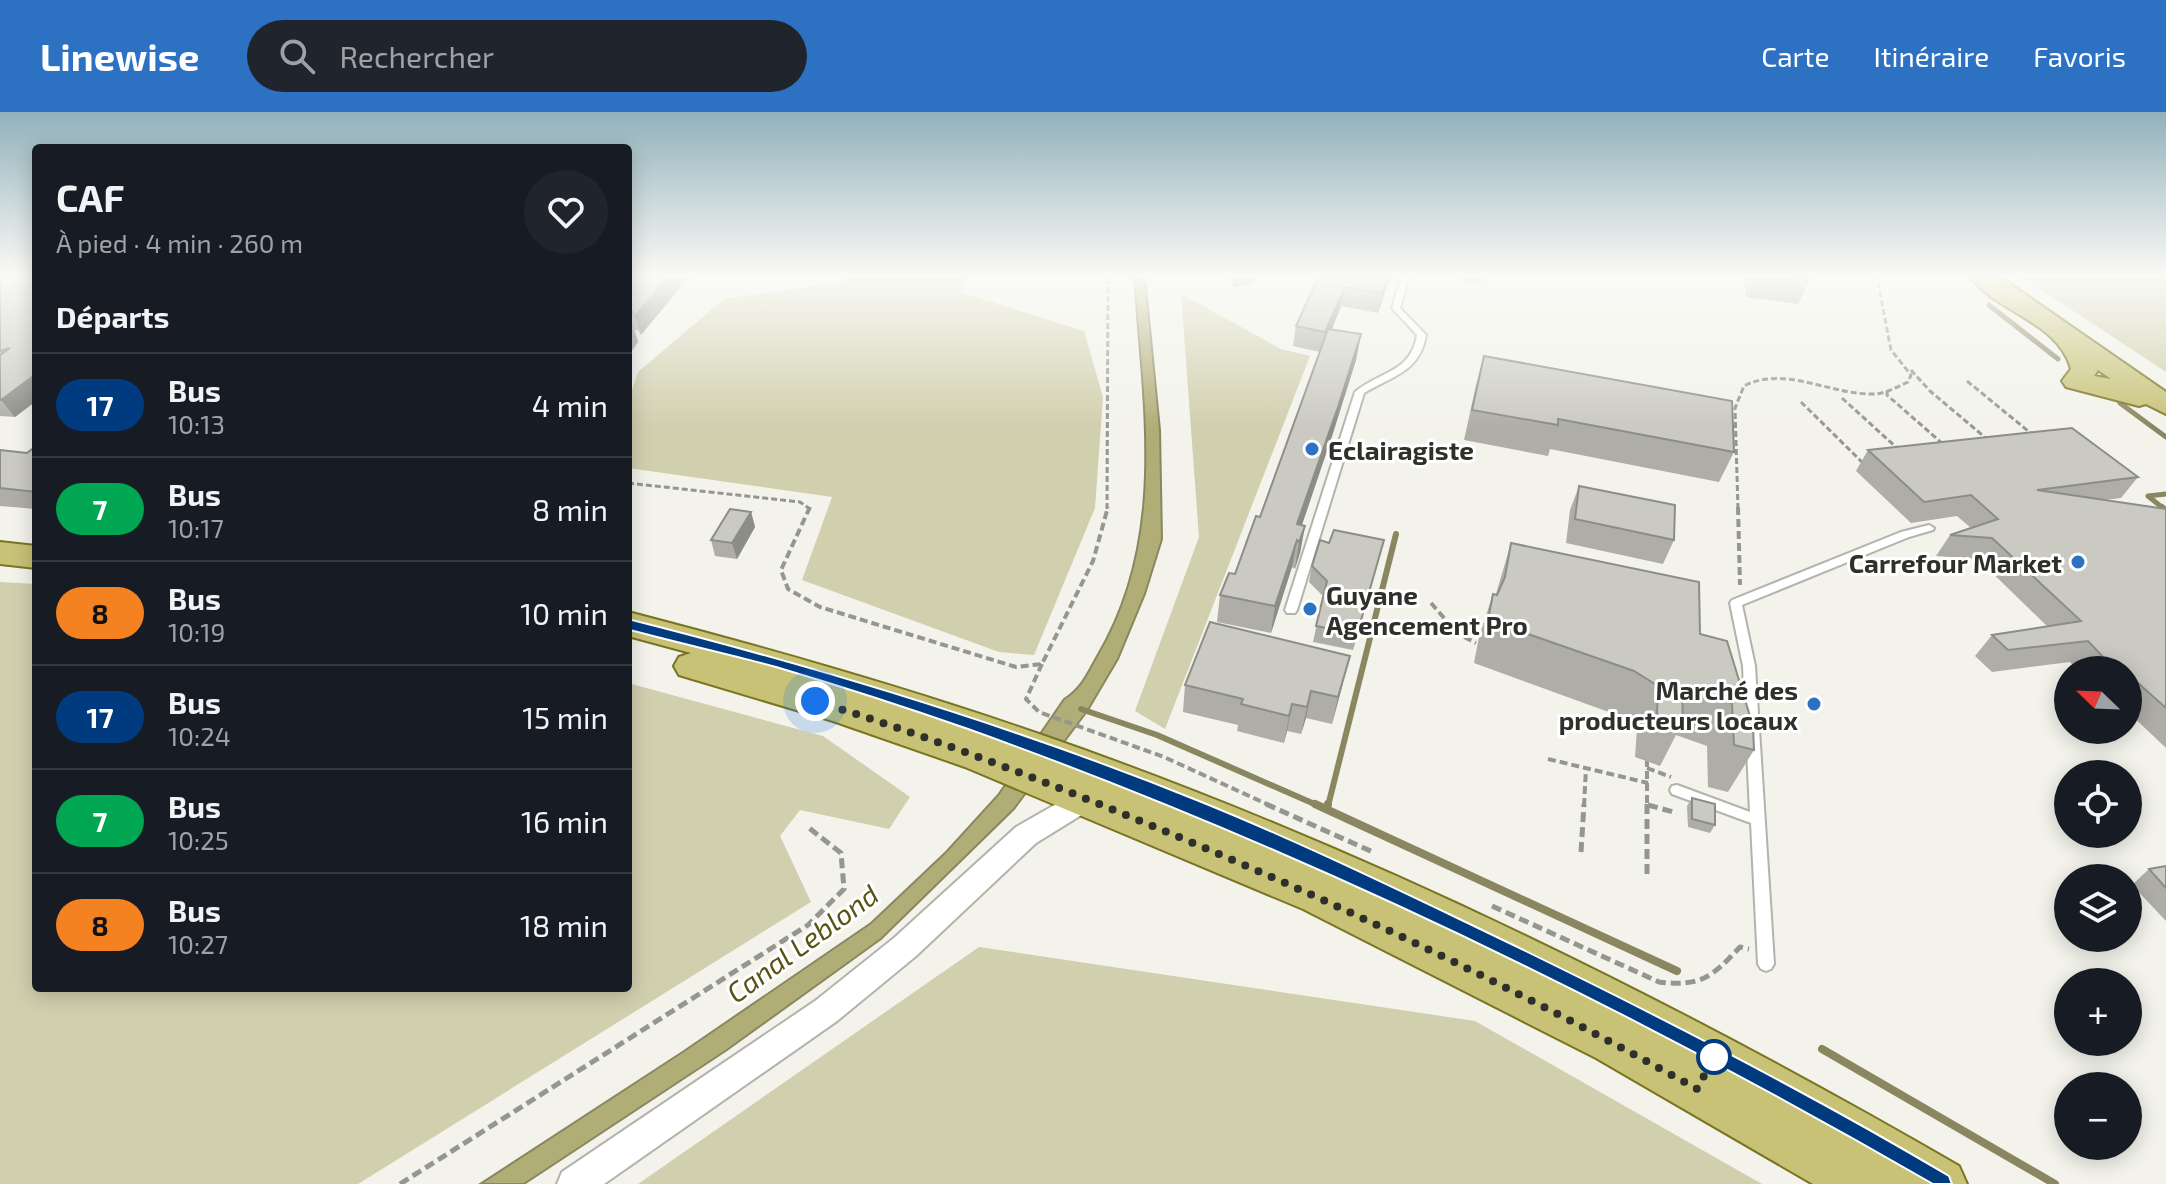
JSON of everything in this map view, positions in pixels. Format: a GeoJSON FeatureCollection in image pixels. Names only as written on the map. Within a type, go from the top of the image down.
{"type":"FeatureCollection","features":[{"type":"Feature","properties":{"kind":"main road"},"geometry":{"type":"LineString","coordinates":[[2054,327],[2081,355],[2085,369],[2076,381],[2113,388],[2166,408]]}},
{"type":"Feature","properties":{"kind":"main road"},"geometry":{"type":"LineString","coordinates":[[2078,327],[2166,387]]}},
{"type":"Feature","properties":{"kind":"main road"},"geometry":{"type":"LineString","coordinates":[[0,533],[32,536]]}},
{"type":"Feature","properties":{"kind":"main road"},"geometry":{"type":"LineString","coordinates":[[0,553],[32,557]]}},
{"type":"Feature","properties":{"kind":"main road"},"geometry":{"type":"LineString","coordinates":[[632,625],[778,662],[989,744]]}},
{"type":"Feature","properties":{"kind":"main road"},"geometry":{"type":"LineString","coordinates":[[632,650],[989,744],[1066,756],[1205,811],[1513,953],[1843,1125],[1941,1184]]}},
{"type":"Feature","properties":{"kind":"main road"},"geometry":{"type":"LineString","coordinates":[[1066,756],[1086,798],[1318,896],[1494,981],[1613,1042],[1863,1184]]}},
{"type":"Feature","properties":{"kind":"street"},"geometry":{"type":"LineString","coordinates":[[574,1184],[826,1011],[905,947],[1026,835],[1086,798]]}},
{"type":"Feature","properties":{"kind":"lane"},"geometry":{"type":"LineString","coordinates":[[1291,610],[1360,392],[1407,366],[1421,352],[1422,335],[1417,327]]}},
{"type":"Feature","properties":{"kind":"lane"},"geometry":{"type":"LineString","coordinates":[[1766,964],[1749,666],[1736,603],[1905,534],[1929,528]]}},
{"type":"Feature","properties":{"kind":"lane"},"geometry":{"type":"LineString","coordinates":[[1677,790],[1758,820]]}},
{"type":"Feature","properties":{"kind":"path"},"geometry":{"type":"LineString","coordinates":[[1066,756],[1039,712],[1026,699],[1093,561],[1108,506],[1108,327]]}},
{"type":"Feature","properties":{"kind":"path"},"geometry":{"type":"LineString","coordinates":[[1887,327],[1891,350],[1930,391],[1996,446]]}},
{"type":"Feature","properties":{"kind":"path"},"geometry":{"type":"LineString","coordinates":[[1740,588],[1735,408],[1746,383],[1784,380],[1864,393],[1887,391],[1908,382],[1911,375],[1909,369]]}},
{"type":"Feature","properties":{"kind":"path"},"geometry":{"type":"LineString","coordinates":[[1967,381],[2040,440]]}},
{"type":"Feature","properties":{"kind":"path"},"geometry":{"type":"LineString","coordinates":[[1887,391],[1887,395],[1944,445]]}},
{"type":"Feature","properties":{"kind":"path"},"geometry":{"type":"LineString","coordinates":[[1842,398],[1898,450]]}},
{"type":"Feature","properties":{"kind":"path"},"geometry":{"type":"LineString","coordinates":[[1801,402],[1865,465]]}},
{"type":"Feature","properties":{"kind":"path"},"geometry":{"type":"LineString","coordinates":[[632,483],[800,502],[811,508],[781,570],[788,589],[820,607],[1016,667],[1042,664]]}},
{"type":"Feature","properties":{"kind":"path"},"geometry":{"type":"LineString","coordinates":[[1431,603],[1458,634],[1476,643]]}},
{"type":"Feature","properties":{"kind":"path"},"geometry":{"type":"LineString","coordinates":[[1647,876],[1648,756]]}},
{"type":"Feature","properties":{"kind":"path"},"geometry":{"type":"LineString","coordinates":[[1548,759],[1648,783]]}},
{"type":"Feature","properties":{"kind":"path"},"geometry":{"type":"LineString","coordinates":[[1581,852],[1586,768]]}},
{"type":"Feature","properties":{"kind":"path"},"geometry":{"type":"LineString","coordinates":[[1648,805],[1677,813]]}},
{"type":"Feature","properties":{"kind":"path"},"geometry":{"type":"LineString","coordinates":[[400,1184],[808,925],[844,889],[841,853],[809,828]]}},
{"type":"Feature","properties":{"kind":"path"},"geometry":{"type":"LineString","coordinates":[[1687,985],[1718,970],[1740,947]]}},
{"type":"Feature","properties":{"kind":"green space"},"geometry":{"type":"Polygon","coordinates":[[[691,327],[1071,327],[1084,331],[1103,397],[1095,508],[1034,655],[999,652],[802,580],[832,497],[632,469],[632,391],[638,372],[691,327]]]}},
{"type":"Feature","properties":{"kind":"green space"},"geometry":{"type":"Polygon","coordinates":[[[1183,327],[1241,327],[1281,349],[1310,356],[1165,729],[1135,711],[1199,537],[1183,327]]]}},
{"type":"Feature","properties":{"kind":"green space"},"geometry":{"type":"Polygon","coordinates":[[[2098,327],[2166,327],[2166,372],[2098,327]]]}},
{"type":"Feature","properties":{"kind":"green space"},"geometry":{"type":"Polygon","coordinates":[[[0,582],[32,584],[32,992],[632,992],[632,684],[823,736],[910,797],[889,829],[800,810],[780,836],[811,902],[358,1184],[0,1184],[0,582]]]}},
{"type":"Feature","properties":{"kind":"green space"},"geometry":{"type":"Polygon","coordinates":[[[979,947],[1475,1021],[1762,1184],[638,1184],[979,947]]]}},
{"type":"Feature","properties":{"kind":"shaded area"},"geometry":{"type":"Polygon","coordinates":[[[1138,327],[1150,327],[1160,430],[1162,539],[1145,594],[1118,659],[1088,710],[1014,809],[881,939],[727,1050],[524,1184],[480,1184],[684,1051],[871,923],[946,852],[998,795],[1064,699],[1084,680],[1119,611],[1134,565],[1142,519],[1145,423],[1138,327]]]}},
{"type":"Feature","properties":{"kind":"building"},"geometry":{"type":"Polygon","coordinates":[[[0,327],[32,327],[32,377],[1,400],[0,355],[10,348],[0,351],[0,327]]]}},
{"type":"Feature","properties":{"kind":"building"},"geometry":{"type":"Polygon","coordinates":[[[1301,327],[1327,327],[1325,332],[1301,327]]]}},
{"type":"Feature","properties":{"kind":"building"},"geometry":{"type":"Polygon","coordinates":[[[1328,329],[1361,334],[1297,524],[1305,526],[1299,542],[1297,540],[1275,606],[1220,595],[1229,573],[1235,574],[1256,516],[1260,517],[1328,329]]]}},
{"type":"Feature","properties":{"kind":"building"},"geometry":{"type":"Polygon","coordinates":[[[1484,356],[1732,401],[1734,452],[1558,419],[1558,425],[1472,410],[1484,356]]]}},
{"type":"Feature","properties":{"kind":"building"},"geometry":{"type":"Polygon","coordinates":[[[2072,428],[2138,477],[2037,490],[2166,509],[2166,708],[2142,687],[2142,656],[2102,656],[2088,641],[2008,650],[1992,635],[2081,621],[1992,538],[1950,535],[1998,519],[1971,495],[1924,502],[1868,450],[2072,428]]]}},
{"type":"Feature","properties":{"kind":"building"},"geometry":{"type":"Polygon","coordinates":[[[32,449],[32,492],[0,488],[0,450],[27,453],[32,449]]]}},
{"type":"Feature","properties":{"kind":"building"},"geometry":{"type":"Polygon","coordinates":[[[1579,486],[1675,505],[1674,540],[1575,519],[1579,486]]]}},
{"type":"Feature","properties":{"kind":"building"},"geometry":{"type":"Polygon","coordinates":[[[730,509],[751,512],[732,543],[711,540],[730,509]]]}},
{"type":"Feature","properties":{"kind":"building"},"geometry":{"type":"Polygon","coordinates":[[[1334,530],[1384,540],[1357,634],[1316,626],[1327,581],[1312,566],[1320,540],[1329,543],[1334,530]]]}},
{"type":"Feature","properties":{"kind":"building"},"geometry":{"type":"Polygon","coordinates":[[[1511,543],[1699,582],[1700,634],[1727,641],[1753,726],[1754,750],[1734,745],[1732,703],[1682,687],[1683,723],[1657,715],[1658,686],[1634,671],[1488,620],[1493,594],[1497,595],[1505,577],[1511,543]]]}},
{"type":"Feature","properties":{"kind":"building"},"geometry":{"type":"Polygon","coordinates":[[[1210,622],[1350,656],[1338,697],[1311,691],[1307,707],[1292,704],[1289,716],[1241,704],[1243,699],[1185,685],[1210,622]]]}},
{"type":"Feature","properties":{"kind":"building"},"geometry":{"type":"Polygon","coordinates":[[[1692,798],[1715,804],[1715,825],[1692,819],[1692,798]]]}},
{"type":"Feature","properties":{"kind":"building"},"geometry":{"type":"Polygon","coordinates":[[[2166,866],[2166,888],[2149,869],[2166,866]]]}},
{"type":"Feature","properties":{"kind":"waterway"},"geometry":{"type":"LineString","coordinates":[[2017,327],[2058,359]]}},
{"type":"Feature","properties":{"kind":"waterway"},"geometry":{"type":"LineString","coordinates":[[2120,403],[2166,437]]}},
{"type":"Feature","properties":{"kind":"waterway"},"geometry":{"type":"LineString","coordinates":[[2164,509],[2148,496],[2166,494]]}},
{"type":"Feature","properties":{"kind":"waterway"},"geometry":{"type":"LineString","coordinates":[[1328,806],[1396,534]]}},
{"type":"Feature","properties":{"kind":"waterway"},"geometry":{"type":"LineString","coordinates":[[1081,709],[1157,735],[1319,806]]}},
{"type":"Feature","properties":{"kind":"waterway"},"geometry":{"type":"LineString","coordinates":[[1315,804],[1677,971]]}},
{"type":"Feature","properties":{"kind":"waterway"},"geometry":{"type":"LineString","coordinates":[[1327,809],[1328,804]]}},
{"type":"Feature","properties":{"kind":"waterway"},"geometry":{"type":"LineString","coordinates":[[1822,1049],[2055,1184]]}},
{"type":"Feature","properties":{"kind":"bus line","name":"17"},"geometry":{"type":"LineString","coordinates":[[632,625],[778,662],[999,733],[1192,806],[1340,871],[1577,985],[1843,1125],[1941,1184]]}},
{"type":"Feature","properties":{"kind":"place","name":"Eclairagiste"},"geometry":{"type":"Point","coordinates":[1312,449]}},
{"type":"Feature","properties":{"kind":"place","name":"Carrefour Market"},"geometry":{"type":"Point","coordinates":[2078,562]}},
{"type":"Feature","properties":{"kind":"place","name":"Guyane Agencement Pro"},"geometry":{"type":"Point","coordinates":[1310,609]}},
{"type":"Feature","properties":{"kind":"place","name":"Marché des producteurs locaux"},"geometry":{"type":"Point","coordinates":[1814,704]}},
{"type":"Feature","properties":{"kind":"route"},"geometry":{"type":"LineString","coordinates":[[815,701],[979,756],[1318,896],[1494,981],[1697,1089],[1714,1057]]}},
{"type":"Feature","properties":{"kind":"water label","name":"Canal Leblond"},"geometry":{"type":"Point","coordinates":[802,943]}}]}
